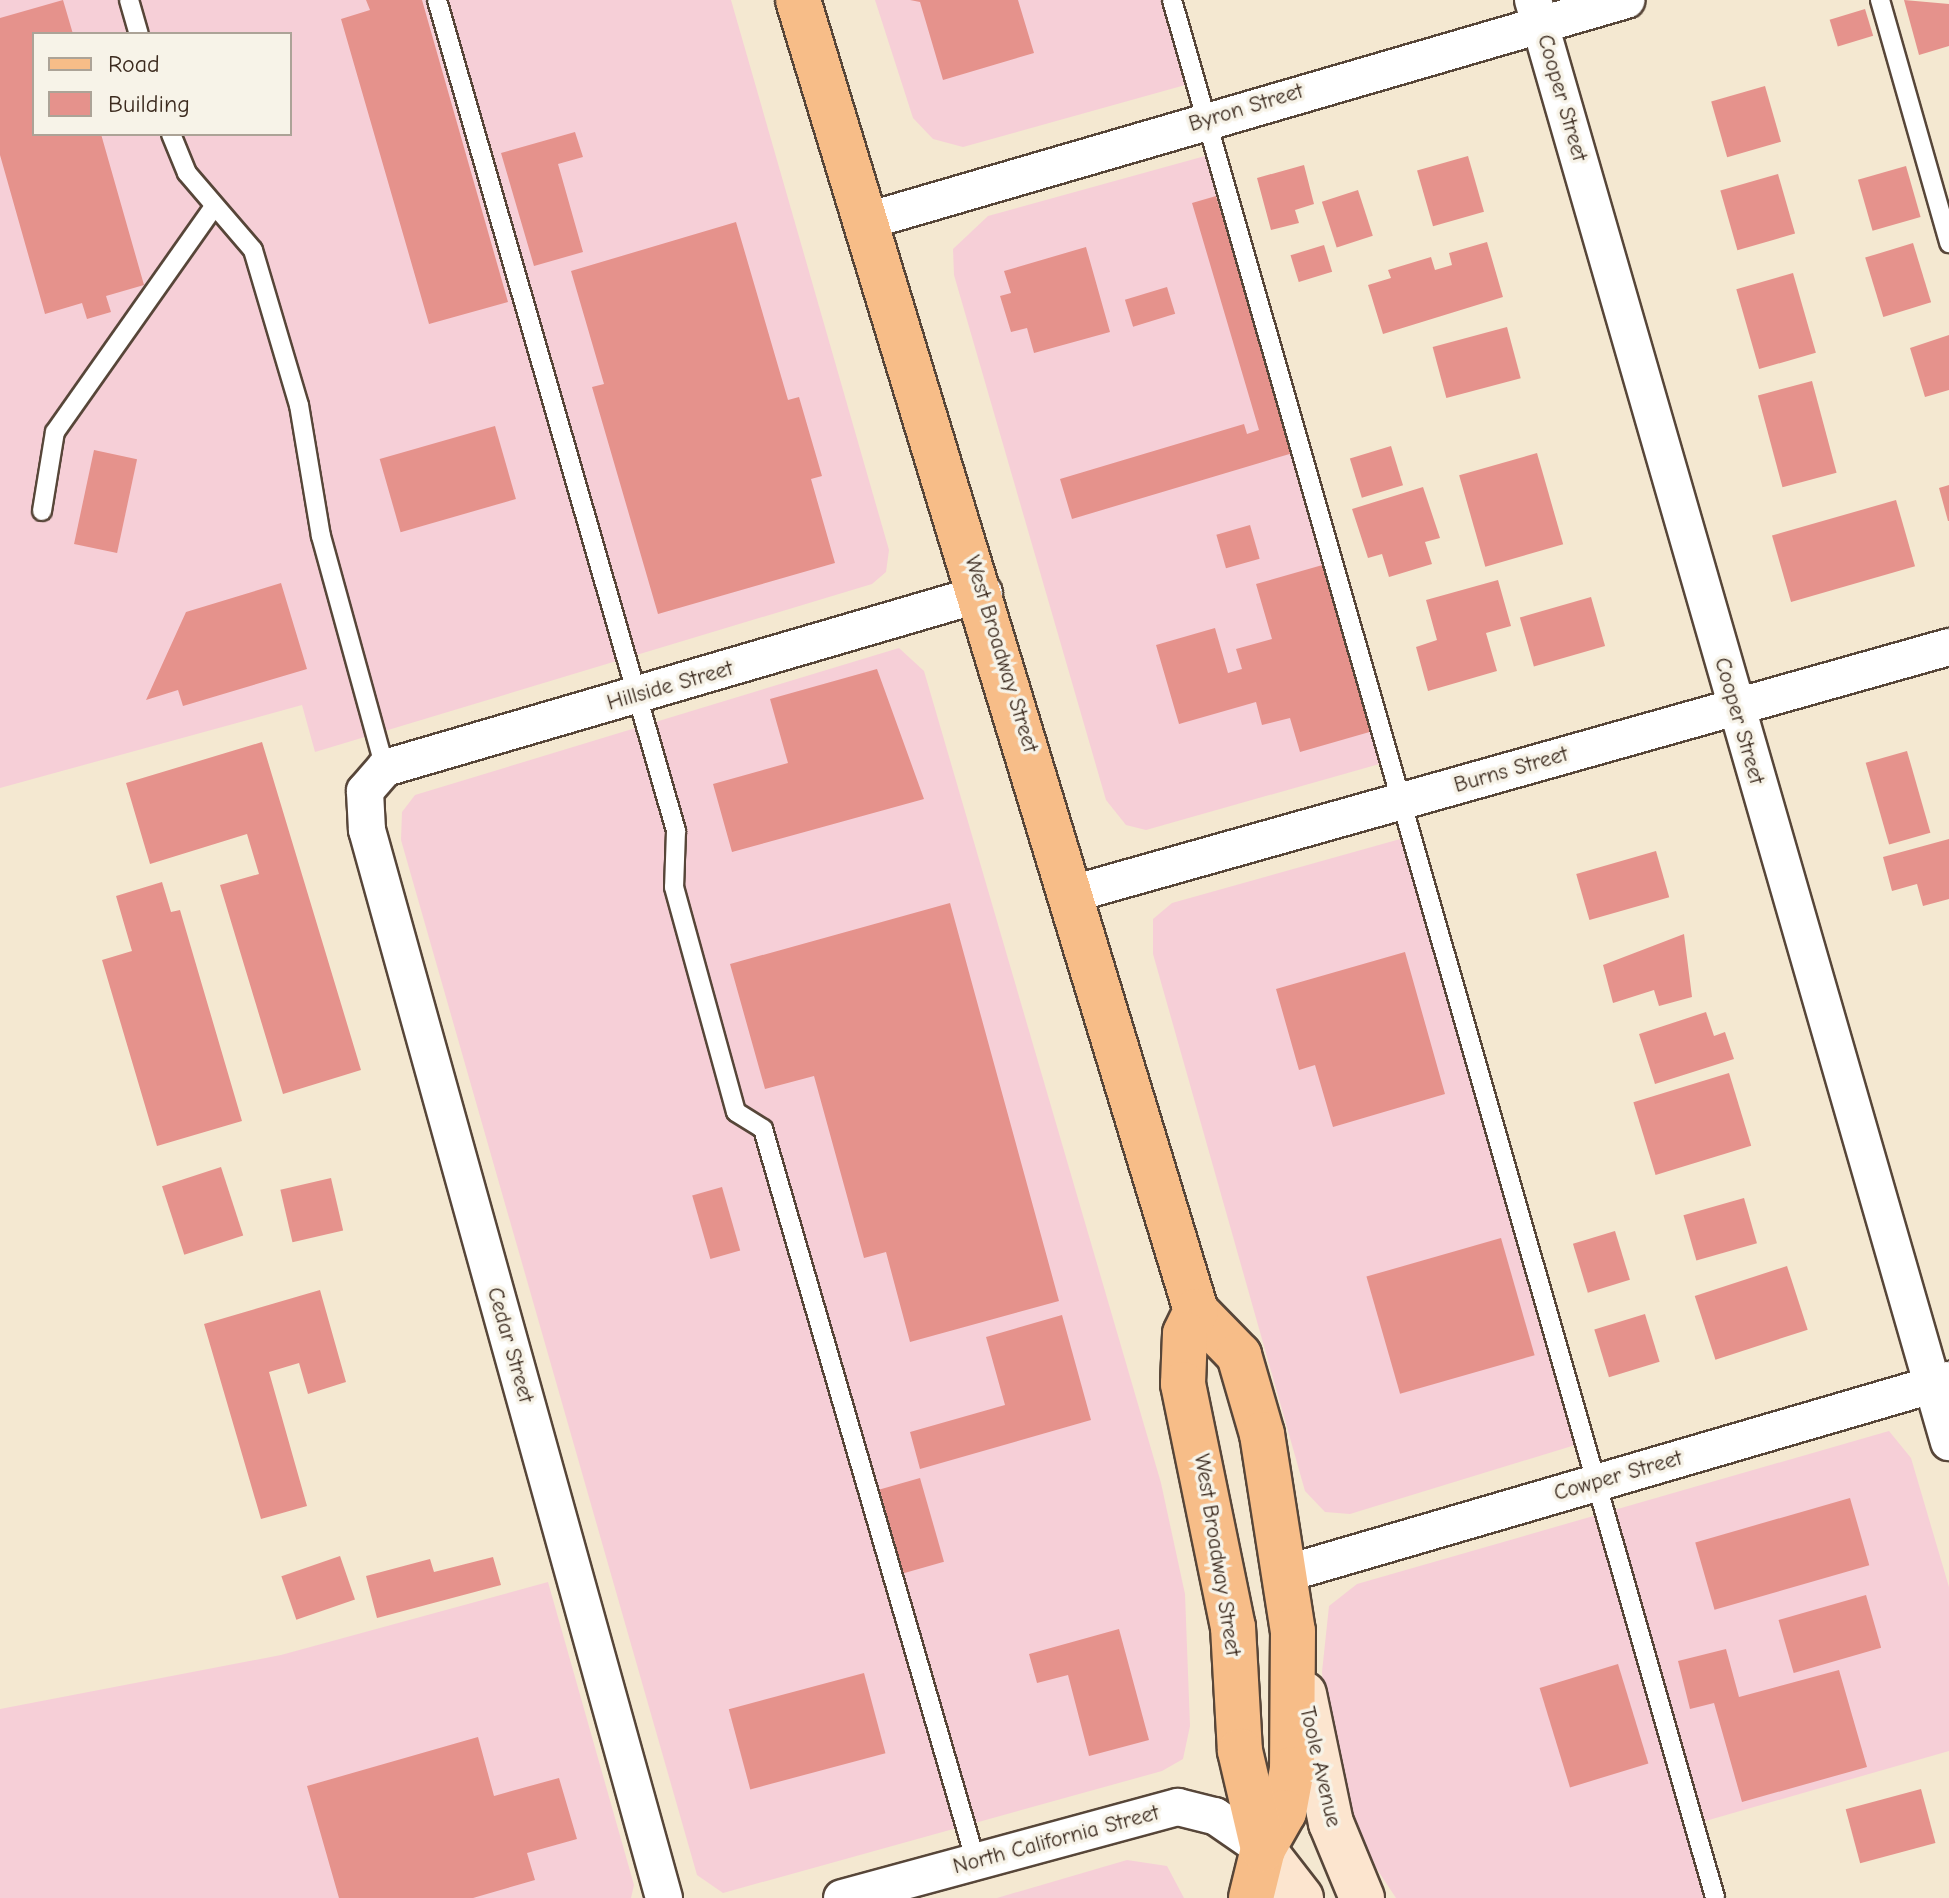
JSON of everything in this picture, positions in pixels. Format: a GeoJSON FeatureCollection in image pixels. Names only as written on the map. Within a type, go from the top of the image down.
{"type":"FeatureCollection","features":[{"type":"Feature","properties":{"kind":"main road","name":"West Broadway Street"},"geometry":{"type":"LineString","coordinates":[[798,0],[984,593],[1196,1311],[1239,1355],[1288,1573],[1293,1631],[1292,1769],[1284,1812],[1263,1849],[1251,1898]]}},
{"type":"Feature","properties":{"kind":"main road","name":"West Broadway Street"},"geometry":{"type":"LineString","coordinates":[[1196,1311],[1185,1334],[1183,1384],[1233,1627],[1240,1751],[1263,1849]]}},
{"type":"Feature","properties":{"kind":"main road","name":"Toole Avenue"},"geometry":{"type":"LineString","coordinates":[[1293,1631],[1323,1796],[1362,1898]]}},
{"type":"Feature","properties":{"kind":"main road"},"geometry":{"type":"LineString","coordinates":[[1263,1849],[1301,1898]]}},
{"type":"Feature","properties":{"kind":"street","name":"Byron Street"},"geometry":{"type":"LineString","coordinates":[[867,221],[1206,120],[1537,12],[1626,0]]}},
{"type":"Feature","properties":{"kind":"street","name":"Cooper Street"},"geometry":{"type":"LineString","coordinates":[[1537,12],[1734,704],[1941,1382],[1949,1442]]}},
{"type":"Feature","properties":{"kind":"street","name":"Hillside Street"},"geometry":{"type":"LineString","coordinates":[[375,780],[638,695],[984,593]]}},
{"type":"Feature","properties":{"kind":"street","name":"Burns Street"},"geometry":{"type":"LineString","coordinates":[[1072,894],[1734,704],[1949,647]]}},
{"type":"Feature","properties":{"kind":"street","name":"Cedar Street"},"geometry":{"type":"LineString","coordinates":[[375,780],[367,830],[664,1898]]}},
{"type":"Feature","properties":{"kind":"street","name":"Cowper Street"},"geometry":{"type":"LineString","coordinates":[[1288,1573],[1941,1382]]}},
{"type":"Feature","properties":{"kind":"street","name":"North California Street"},"geometry":{"type":"LineString","coordinates":[[842,1898],[1178,1807],[1215,1816],[1263,1849]]}},
{"type":"Feature","properties":{"kind":"lane"},"geometry":{"type":"LineString","coordinates":[[129,0],[138,32]]}},
{"type":"Feature","properties":{"kind":"lane"},"geometry":{"type":"LineString","coordinates":[[437,0],[676,831],[674,887],[736,1112],[763,1129],[976,1862]]}},
{"type":"Feature","properties":{"kind":"lane"},"geometry":{"type":"LineString","coordinates":[[1172,0],[1715,1898]]}},
{"type":"Feature","properties":{"kind":"lane"},"geometry":{"type":"LineString","coordinates":[[1880,0],[1949,243]]}},
{"type":"Feature","properties":{"kind":"lane"},"geometry":{"type":"LineString","coordinates":[[172,136],[213,208],[253,250],[299,405],[321,536],[375,780]]}},
{"type":"Feature","properties":{"kind":"lane"},"geometry":{"type":"LineString","coordinates":[[42,511],[55,432],[213,208]]}},
{"type":"Feature","properties":{"kind":"shaded area"},"geometry":{"type":"Polygon","coordinates":[[[0,0],[731,0],[889,550],[886,572],[872,584],[315,752],[302,705],[0,788],[0,0]]]}},
{"type":"Feature","properties":{"kind":"shaded area"},"geometry":{"type":"Polygon","coordinates":[[[875,0],[1172,0],[1196,82],[963,147],[933,139],[913,118],[875,0]]]}},
{"type":"Feature","properties":{"kind":"shaded area"},"geometry":{"type":"Polygon","coordinates":[[[1216,153],[1390,761],[1146,830],[1126,825],[1106,800],[954,275],[953,249],[988,216],[1216,153]]]}},
{"type":"Feature","properties":{"kind":"shaded area"},"geometry":{"type":"Polygon","coordinates":[[[899,648],[924,671],[1161,1483],[1185,1594],[1190,1726],[1183,1759],[1162,1771],[723,1893],[697,1875],[401,840],[402,812],[415,795],[899,648]]]}},
{"type":"Feature","properties":{"kind":"shaded area"},"geometry":{"type":"Polygon","coordinates":[[[1411,836],[1585,1442],[1350,1514],[1325,1512],[1305,1491],[1153,954],[1153,919],[1172,903],[1411,836]]]}},
{"type":"Feature","properties":{"kind":"shaded area"},"geometry":{"type":"Polygon","coordinates":[[[1889,1431],[1911,1458],[1949,1587],[1949,1751],[1695,1824],[1715,1898],[1396,1898],[1347,1824],[1327,1747],[1322,1672],[1329,1606],[1357,1584],[1889,1431]]]}},
{"type":"Feature","properties":{"kind":"shaded area"},"geometry":{"type":"Polygon","coordinates":[[[548,1582],[634,1885],[631,1898],[0,1898],[0,1709],[281,1655],[548,1582]]]}},
{"type":"Feature","properties":{"kind":"shaded area"},"geometry":{"type":"Polygon","coordinates":[[[1127,1860],[1167,1866],[1184,1898],[997,1898],[1127,1860]]]}},
{"type":"Feature","properties":{"kind":"building"},"geometry":{"type":"Polygon","coordinates":[[[63,0],[72,32],[32,32],[32,136],[102,136],[144,285],[106,296],[111,312],[87,319],[82,303],[45,314],[0,155],[0,18],[63,0]]]}},
{"type":"Feature","properties":{"kind":"building"},"geometry":{"type":"Polygon","coordinates":[[[366,0],[422,0],[508,302],[429,324],[341,19],[370,10],[366,0]]]}},
{"type":"Feature","properties":{"kind":"building"},"geometry":{"type":"Polygon","coordinates":[[[910,0],[1018,0],[1034,53],[943,80],[920,2],[910,0]]]}},
{"type":"Feature","properties":{"kind":"building"},"geometry":{"type":"Polygon","coordinates":[[[1904,0],[1949,4],[1949,46],[1919,55],[1904,0]]]}},
{"type":"Feature","properties":{"kind":"building"},"geometry":{"type":"Polygon","coordinates":[[[1865,9],[1873,36],[1838,47],[1830,20],[1865,9]]]}},
{"type":"Feature","properties":{"kind":"building"},"geometry":{"type":"Polygon","coordinates":[[[1765,86],[1781,142],[1727,157],[1711,101],[1765,86]]]}},
{"type":"Feature","properties":{"kind":"building"},"geometry":{"type":"Polygon","coordinates":[[[575,132],[583,157],[558,164],[583,252],[534,266],[501,153],[575,132]]]}},
{"type":"Feature","properties":{"kind":"building"},"geometry":{"type":"Polygon","coordinates":[[[1468,156],[1484,212],[1433,226],[1417,171],[1468,156]]]}},
{"type":"Feature","properties":{"kind":"building"},"geometry":{"type":"Polygon","coordinates":[[[1304,165],[1314,204],[1295,210],[1299,223],[1271,230],[1257,178],[1304,165]]]}},
{"type":"Feature","properties":{"kind":"building"},"geometry":{"type":"Polygon","coordinates":[[[1906,166],[1921,217],[1873,231],[1858,180],[1906,166]]]}},
{"type":"Feature","properties":{"kind":"building"},"geometry":{"type":"Polygon","coordinates":[[[1778,174],[1795,234],[1737,250],[1720,191],[1778,174]]]}},
{"type":"Feature","properties":{"kind":"building"},"geometry":{"type":"Polygon","coordinates":[[[1358,190],[1373,236],[1337,247],[1322,202],[1358,190]]]}},
{"type":"Feature","properties":{"kind":"building"},"geometry":{"type":"Polygon","coordinates":[[[1216,196],[1293,453],[1072,519],[1060,479],[1244,424],[1247,434],[1259,430],[1192,203],[1216,196]]]}},
{"type":"Feature","properties":{"kind":"building"},"geometry":{"type":"Polygon","coordinates":[[[736,222],[788,400],[799,397],[822,476],[811,479],[835,563],[658,614],[592,387],[604,384],[571,271],[736,222]]]}},
{"type":"Feature","properties":{"kind":"building"},"geometry":{"type":"Polygon","coordinates":[[[1487,242],[1503,297],[1383,334],[1368,285],[1391,278],[1388,270],[1431,257],[1435,270],[1452,265],[1449,253],[1487,242]]]}},
{"type":"Feature","properties":{"kind":"building"},"geometry":{"type":"Polygon","coordinates":[[[1913,243],[1931,302],[1883,317],[1865,258],[1913,243]]]}},
{"type":"Feature","properties":{"kind":"building"},"geometry":{"type":"Polygon","coordinates":[[[1324,245],[1332,272],[1299,282],[1291,255],[1324,245]]]}},
{"type":"Feature","properties":{"kind":"building"},"geometry":{"type":"Polygon","coordinates":[[[1086,247],[1110,332],[1034,353],[1027,328],[1011,332],[1000,296],[1011,293],[1004,271],[1086,247]]]}},
{"type":"Feature","properties":{"kind":"building"},"geometry":{"type":"Polygon","coordinates":[[[1793,273],[1816,353],[1759,369],[1736,289],[1793,273]]]}},
{"type":"Feature","properties":{"kind":"building"},"geometry":{"type":"Polygon","coordinates":[[[1167,287],[1175,314],[1133,327],[1125,300],[1167,287]]]}},
{"type":"Feature","properties":{"kind":"building"},"geometry":{"type":"Polygon","coordinates":[[[1507,327],[1521,378],[1446,398],[1433,347],[1507,327]]]}},
{"type":"Feature","properties":{"kind":"building"},"geometry":{"type":"Polygon","coordinates":[[[1949,335],[1949,390],[1925,397],[1910,348],[1949,335]]]}},
{"type":"Feature","properties":{"kind":"building"},"geometry":{"type":"Polygon","coordinates":[[[1812,381],[1837,473],[1782,487],[1758,395],[1812,381]]]}},
{"type":"Feature","properties":{"kind":"building"},"geometry":{"type":"Polygon","coordinates":[[[495,426],[516,499],[401,532],[380,459],[495,426]]]}},
{"type":"Feature","properties":{"kind":"building"},"geometry":{"type":"Polygon","coordinates":[[[1391,446],[1403,485],[1362,498],[1350,459],[1391,446]]]}},
{"type":"Feature","properties":{"kind":"building"},"geometry":{"type":"Polygon","coordinates":[[[94,450],[137,459],[117,553],[74,544],[94,450]]]}},
{"type":"Feature","properties":{"kind":"building"},"geometry":{"type":"Polygon","coordinates":[[[1537,453],[1563,544],[1485,567],[1459,475],[1537,453]]]}},
{"type":"Feature","properties":{"kind":"building"},"geometry":{"type":"Polygon","coordinates":[[[1949,485],[1949,521],[1948,521],[1939,488],[1949,485]]]}},
{"type":"Feature","properties":{"kind":"building"},"geometry":{"type":"Polygon","coordinates":[[[1423,487],[1440,538],[1425,542],[1432,564],[1389,577],[1382,554],[1368,558],[1352,509],[1423,487]]]}},
{"type":"Feature","properties":{"kind":"building"},"geometry":{"type":"Polygon","coordinates":[[[1896,500],[1915,566],[1791,602],[1772,536],[1896,500]]]}},
{"type":"Feature","properties":{"kind":"building"},"geometry":{"type":"Polygon","coordinates":[[[1250,525],[1260,559],[1226,568],[1216,535],[1250,525]]]}},
{"type":"Feature","properties":{"kind":"building"},"geometry":{"type":"Polygon","coordinates":[[[1326,564],[1373,731],[1300,752],[1290,718],[1262,725],[1256,702],[1179,724],[1156,645],[1215,628],[1228,673],[1242,669],[1236,649],[1272,639],[1256,584],[1326,564]]]}},
{"type":"Feature","properties":{"kind":"building"},"geometry":{"type":"Polygon","coordinates":[[[1498,580],[1511,626],[1486,633],[1497,671],[1428,691],[1416,647],[1437,640],[1426,600],[1498,580]]]}},
{"type":"Feature","properties":{"kind":"building"},"geometry":{"type":"Polygon","coordinates":[[[281,583],[307,669],[183,706],[178,690],[146,700],[186,612],[281,583]]]}},
{"type":"Feature","properties":{"kind":"building"},"geometry":{"type":"Polygon","coordinates":[[[1591,597],[1605,646],[1534,666],[1520,617],[1591,597]]]}},
{"type":"Feature","properties":{"kind":"building"},"geometry":{"type":"Polygon","coordinates":[[[877,669],[924,799],[732,852],[713,784],[788,763],[770,699],[877,669]]]}},
{"type":"Feature","properties":{"kind":"building"},"geometry":{"type":"Polygon","coordinates":[[[262,742],[361,1070],[283,1094],[220,885],[259,874],[247,834],[150,864],[126,783],[262,742]]]}},
{"type":"Feature","properties":{"kind":"building"},"geometry":{"type":"Polygon","coordinates":[[[1907,751],[1930,833],[1889,845],[1866,763],[1907,751]]]}},
{"type":"Feature","properties":{"kind":"building"},"geometry":{"type":"Polygon","coordinates":[[[1949,839],[1949,899],[1923,906],[1917,884],[1892,891],[1883,857],[1949,839]]]}},
{"type":"Feature","properties":{"kind":"building"},"geometry":{"type":"Polygon","coordinates":[[[1656,851],[1669,897],[1589,920],[1576,874],[1656,851]]]}},
{"type":"Feature","properties":{"kind":"building"},"geometry":{"type":"Polygon","coordinates":[[[162,882],[171,912],[180,910],[242,1121],[157,1146],[102,960],[132,951],[116,896],[162,882]]]}},
{"type":"Feature","properties":{"kind":"building"},"geometry":{"type":"Polygon","coordinates":[[[950,903],[1059,1301],[910,1342],[886,1252],[864,1258],[814,1076],[765,1089],[730,964],[950,903]]]}},
{"type":"Feature","properties":{"kind":"building"},"geometry":{"type":"Polygon","coordinates":[[[1684,934],[1692,997],[1659,1006],[1654,990],[1613,1003],[1603,965],[1684,934]]]}},
{"type":"Feature","properties":{"kind":"building"},"geometry":{"type":"Polygon","coordinates":[[[1405,952],[1445,1094],[1333,1127],[1315,1065],[1299,1070],[1276,989],[1405,952]]]}},
{"type":"Feature","properties":{"kind":"building"},"geometry":{"type":"Polygon","coordinates":[[[1706,1012],[1714,1036],[1725,1032],[1734,1059],[1655,1084],[1639,1034],[1706,1012]]]}},
{"type":"Feature","properties":{"kind":"building"},"geometry":{"type":"Polygon","coordinates":[[[1729,1073],[1751,1146],[1656,1175],[1633,1102],[1729,1073]]]}},
{"type":"Feature","properties":{"kind":"building"},"geometry":{"type":"Polygon","coordinates":[[[221,1167],[243,1235],[184,1255],[162,1186],[221,1167]]]}},
{"type":"Feature","properties":{"kind":"building"},"geometry":{"type":"Polygon","coordinates":[[[331,1178],[343,1231],[292,1242],[280,1190],[331,1178]]]}},
{"type":"Feature","properties":{"kind":"building"},"geometry":{"type":"Polygon","coordinates":[[[722,1187],[740,1250],[710,1259],[692,1196],[722,1187]]]}},
{"type":"Feature","properties":{"kind":"building"},"geometry":{"type":"Polygon","coordinates":[[[1744,1198],[1757,1243],[1696,1261],[1683,1215],[1744,1198]]]}},
{"type":"Feature","properties":{"kind":"building"},"geometry":{"type":"Polygon","coordinates":[[[1615,1231],[1630,1280],[1588,1293],[1573,1244],[1615,1231]]]}},
{"type":"Feature","properties":{"kind":"building"},"geometry":{"type":"Polygon","coordinates":[[[1501,1238],[1535,1355],[1400,1394],[1366,1277],[1501,1238]]]}},
{"type":"Feature","properties":{"kind":"building"},"geometry":{"type":"Polygon","coordinates":[[[1787,1266],[1808,1330],[1715,1360],[1695,1296],[1787,1266]]]}},
{"type":"Feature","properties":{"kind":"building"},"geometry":{"type":"Polygon","coordinates":[[[320,1290],[346,1382],[308,1394],[299,1363],[269,1372],[307,1506],[261,1519],[204,1324],[320,1290]]]}},
{"type":"Feature","properties":{"kind":"building"},"geometry":{"type":"Polygon","coordinates":[[[1645,1314],[1660,1362],[1609,1377],[1594,1329],[1645,1314]]]}},
{"type":"Feature","properties":{"kind":"building"},"geometry":{"type":"Polygon","coordinates":[[[1062,1315],[1091,1420],[920,1469],[910,1432],[1005,1405],[986,1337],[1062,1315]]]}},
{"type":"Feature","properties":{"kind":"building"},"geometry":{"type":"Polygon","coordinates":[[[920,1478],[944,1562],[904,1573],[880,1490],[920,1478]]]}},
{"type":"Feature","properties":{"kind":"building"},"geometry":{"type":"Polygon","coordinates":[[[1850,1498],[1869,1565],[1715,1610],[1695,1542],[1850,1498]]]}},
{"type":"Feature","properties":{"kind":"building"},"geometry":{"type":"Polygon","coordinates":[[[340,1556],[355,1599],[296,1620],[281,1576],[340,1556]]]}},
{"type":"Feature","properties":{"kind":"building"},"geometry":{"type":"Polygon","coordinates":[[[493,1557],[501,1585],[377,1618],[366,1576],[430,1559],[434,1572],[493,1557]]]}},
{"type":"Feature","properties":{"kind":"building"},"geometry":{"type":"Polygon","coordinates":[[[1866,1595],[1881,1648],[1794,1673],[1779,1620],[1866,1595]]]}},
{"type":"Feature","properties":{"kind":"building"},"geometry":{"type":"Polygon","coordinates":[[[1119,1629],[1149,1740],[1089,1756],[1068,1675],[1037,1683],[1029,1654],[1119,1629]]]}},
{"type":"Feature","properties":{"kind":"building"},"geometry":{"type":"Polygon","coordinates":[[[1726,1649],[1739,1697],[1839,1670],[1867,1767],[1742,1802],[1714,1703],[1690,1709],[1678,1661],[1726,1649]]]}},
{"type":"Feature","properties":{"kind":"building"},"geometry":{"type":"Polygon","coordinates":[[[1618,1664],[1648,1763],[1570,1787],[1540,1688],[1618,1664]]]}},
{"type":"Feature","properties":{"kind":"building"},"geometry":{"type":"Polygon","coordinates":[[[864,1673],[885,1753],[750,1789],[729,1709],[864,1673]]]}},
{"type":"Feature","properties":{"kind":"building"},"geometry":{"type":"Polygon","coordinates":[[[478,1737],[494,1796],[559,1778],[577,1839],[527,1853],[535,1880],[473,1898],[339,1898],[307,1786],[478,1737]]]}},
{"type":"Feature","properties":{"kind":"building"},"geometry":{"type":"Polygon","coordinates":[[[1921,1789],[1935,1843],[1860,1863],[1846,1809],[1921,1789]]]}}]}
